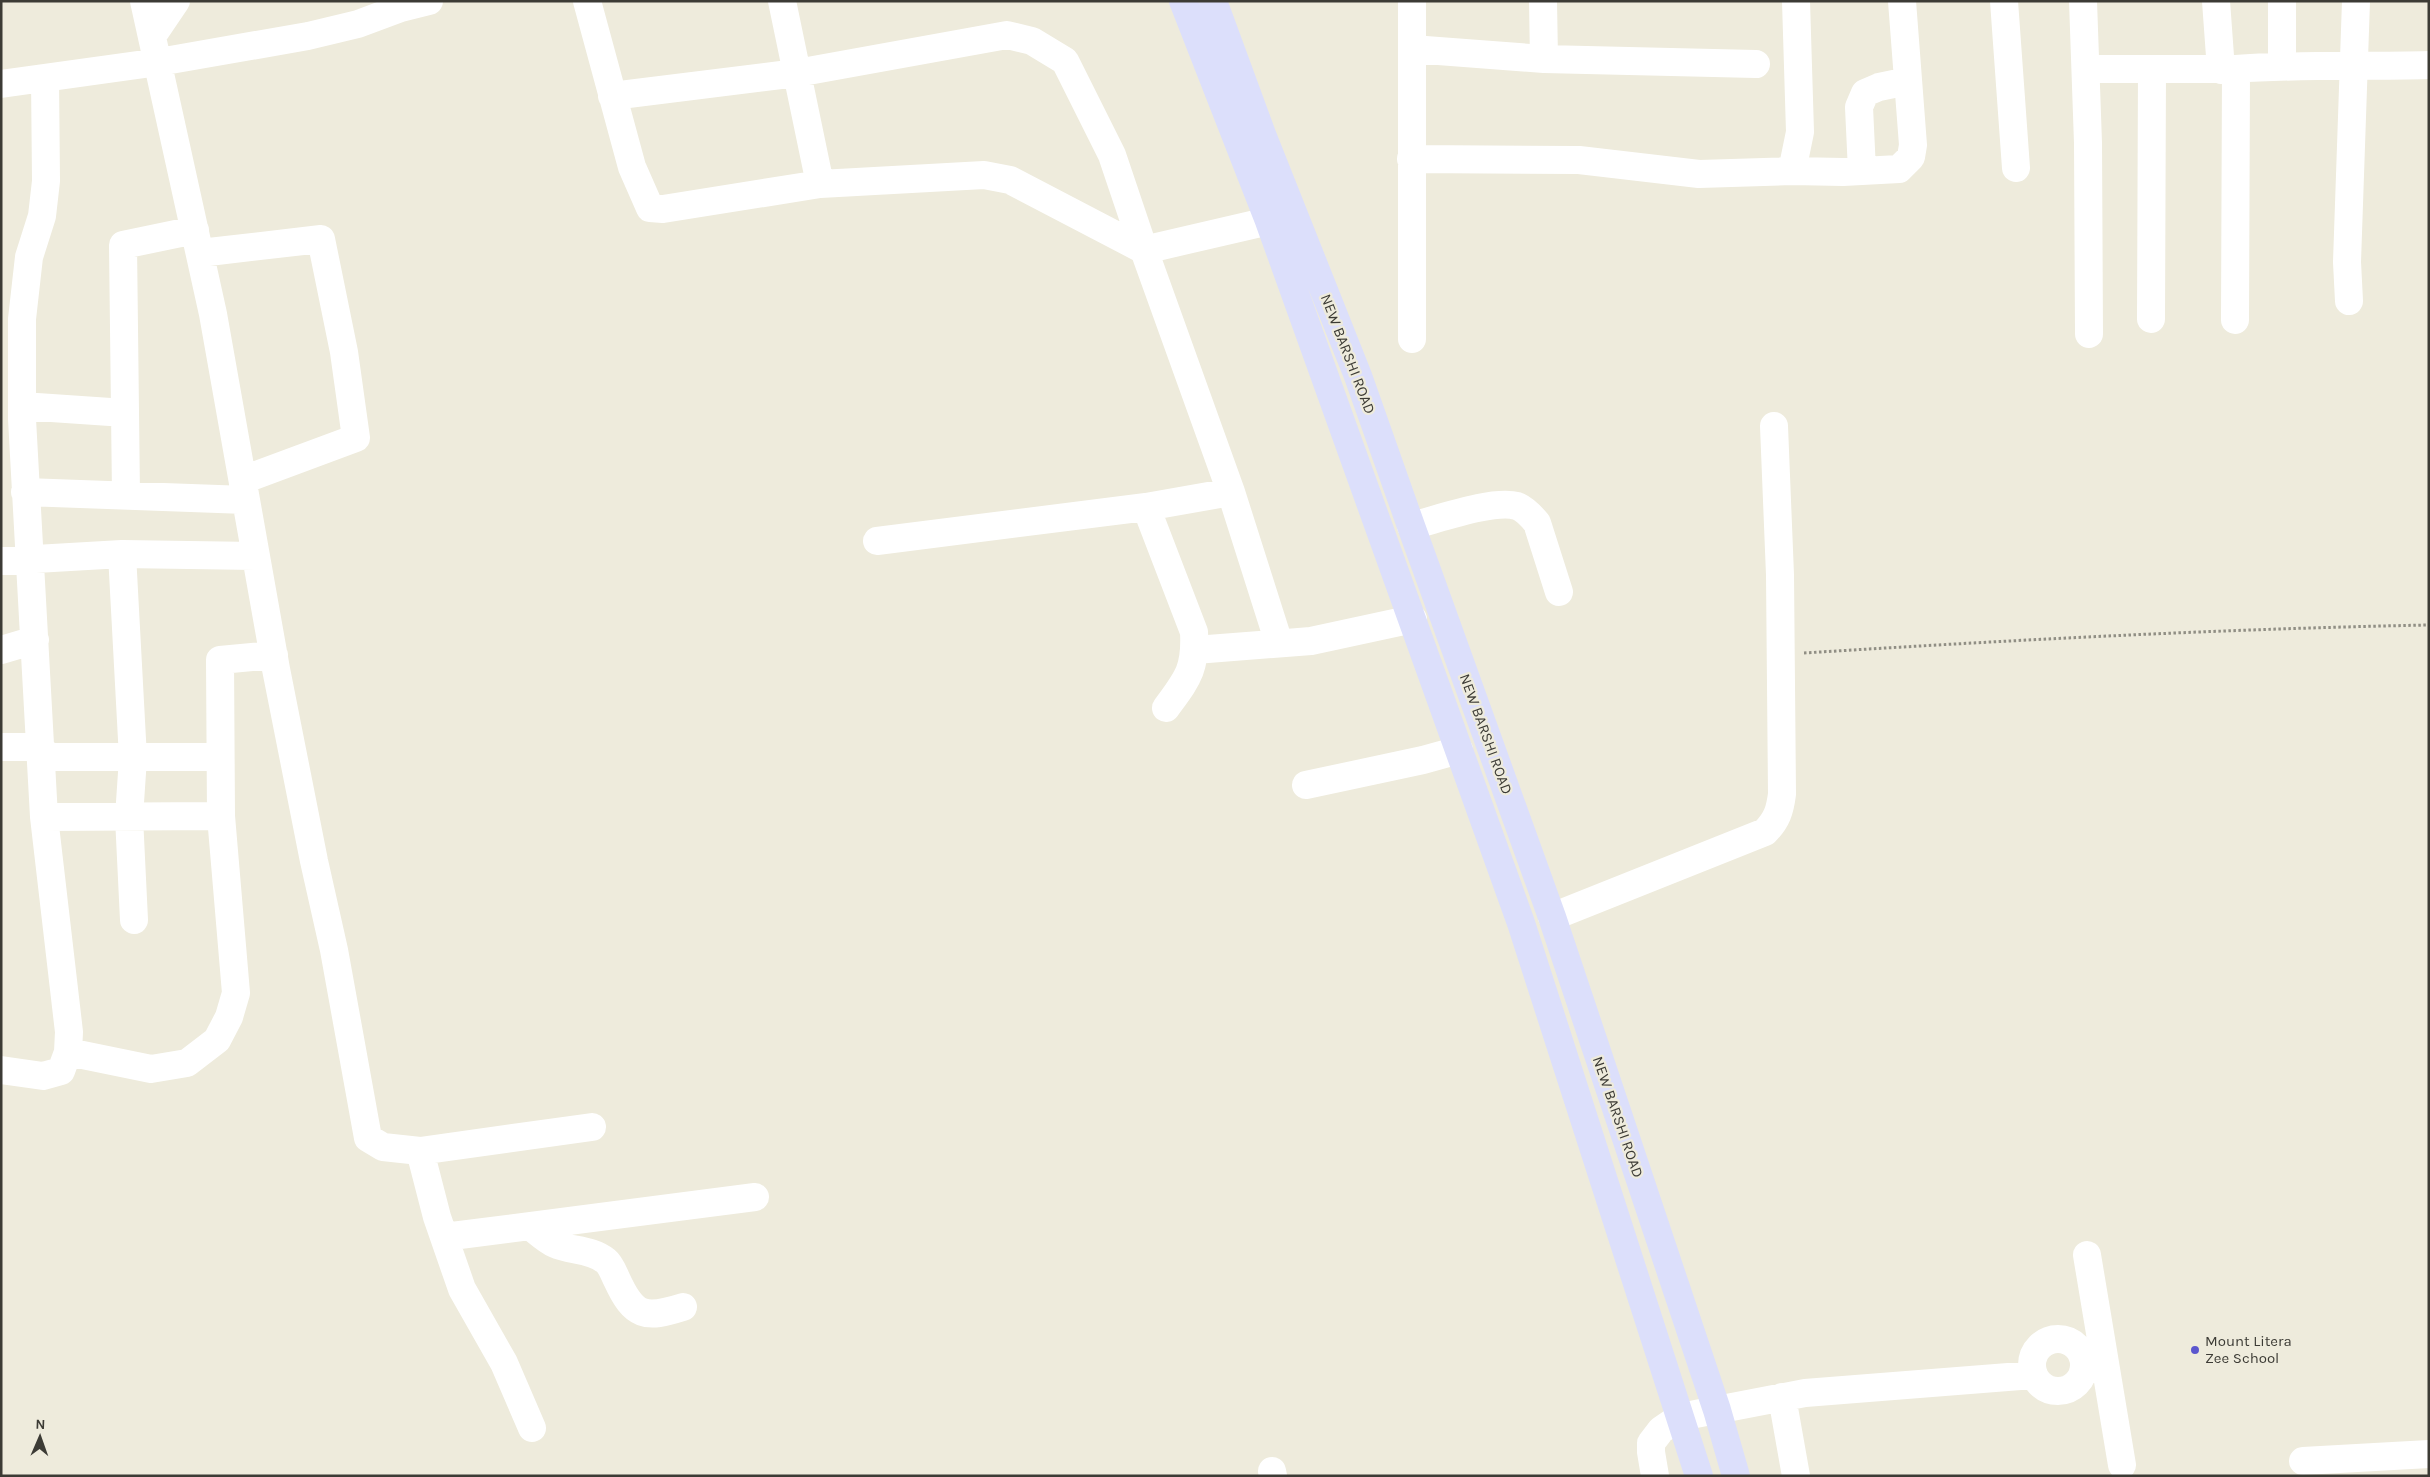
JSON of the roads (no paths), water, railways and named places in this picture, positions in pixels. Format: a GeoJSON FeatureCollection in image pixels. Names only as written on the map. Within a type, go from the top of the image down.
{"type":"FeatureCollection","features":[{"type":"Feature","properties":{"kind":"main road","name":"NEW BARSHI ROAD"},"geometry":{"type":"LineString","coordinates":[[1183,1],[1269,221],[1521,923],[1699,1476]]}},
{"type":"Feature","properties":{"kind":"main road","name":"NEW BARSHI ROAD"},"geometry":{"type":"LineString","coordinates":[[1213,1],[1263,136],[1358,376],[1410,526],[1552,917],[1717,1410],[1736,1476]]}},
{"type":"Feature","properties":{"kind":"street"},"geometry":{"type":"LineString","coordinates":[[144,1],[159,62],[197,242],[245,490],[274,655],[314,860],[334,950],[368,1138],[383,1147],[420,1151],[592,1126]]}},
{"type":"Feature","properties":{"kind":"street"},"geometry":{"type":"LineString","coordinates":[[153,35],[176,1]]}},
{"type":"Feature","properties":{"kind":"street"},"geometry":{"type":"LineString","coordinates":[[1,84],[159,62],[308,36],[353,13],[401,8],[429,1]]}},
{"type":"Feature","properties":{"kind":"street"},"geometry":{"type":"LineString","coordinates":[[587,1],[632,167],[650,208],[663,209],[820,184],[984,175],[1010,180],[1144,250],[1269,221]]}},
{"type":"Feature","properties":{"kind":"street"},"geometry":{"type":"LineString","coordinates":[[782,1],[820,184]]}},
{"type":"Feature","properties":{"kind":"street"},"geometry":{"type":"LineString","coordinates":[[1412,1],[1412,339]]}},
{"type":"Feature","properties":{"kind":"street"},"geometry":{"type":"LineString","coordinates":[[1543,1],[1544,59]]}},
{"type":"Feature","properties":{"kind":"street"},"geometry":{"type":"LineString","coordinates":[[1792,171],[1800,132],[1796,1]]}},
{"type":"Feature","properties":{"kind":"street"},"geometry":{"type":"LineString","coordinates":[[1411,159],[1579,160],[1699,174],[1900,169],[1911,157],[1913,145],[1902,1]]}},
{"type":"Feature","properties":{"kind":"street"},"geometry":{"type":"LineString","coordinates":[[2004,1],[2016,168]]}},
{"type":"Feature","properties":{"kind":"street"},"geometry":{"type":"LineString","coordinates":[[2083,1],[2086,68],[2088,334]]}},
{"type":"Feature","properties":{"kind":"street"},"geometry":{"type":"LineString","coordinates":[[2216,1],[2228,69],[2236,320]]}},
{"type":"Feature","properties":{"kind":"street"},"geometry":{"type":"LineString","coordinates":[[2282,1],[2282,66]]}},
{"type":"Feature","properties":{"kind":"street"},"geometry":{"type":"LineString","coordinates":[[2349,301],[2347,262],[2356,1]]}},
{"type":"Feature","properties":{"kind":"street"},"geometry":{"type":"LineString","coordinates":[[612,96],[797,73],[1007,35],[1032,41],[1065,61],[1112,155],[1231,492],[1279,644]]}},
{"type":"Feature","properties":{"kind":"street"},"geometry":{"type":"LineString","coordinates":[[1412,49],[1544,59],[1756,64]]}},
{"type":"Feature","properties":{"kind":"street"},"geometry":{"type":"LineString","coordinates":[[2086,68],[2152,70],[2282,66],[2429,65]]}},
{"type":"Feature","properties":{"kind":"street"},"geometry":{"type":"LineString","coordinates":[[2151,319],[2152,70]]}},
{"type":"Feature","properties":{"kind":"street"},"geometry":{"type":"LineString","coordinates":[[1,1070],[43,1076],[61,1071],[68,1052],[69,1032],[44,817],[25,492],[12,447],[22,406],[11,318],[42,216],[46,181],[45,78]]}},
{"type":"Feature","properties":{"kind":"street"},"geometry":{"type":"LineString","coordinates":[[1862,171],[1859,107],[1865,93],[1879,87],[1908,81]]}},
{"type":"Feature","properties":{"kind":"street"},"geometry":{"type":"LineString","coordinates":[[25,492],[126,495],[245,490],[356,438],[344,352],[321,239],[123,244],[126,495]]}},
{"type":"Feature","properties":{"kind":"street"},"geometry":{"type":"LineString","coordinates":[[22,406],[125,413]]}},
{"type":"Feature","properties":{"kind":"street"},"geometry":{"type":"LineString","coordinates":[[1552,917],[1765,832],[1775,822],[1780,811],[1782,794],[1781,655],[1774,426]]}},
{"type":"Feature","properties":{"kind":"street"},"geometry":{"type":"LineString","coordinates":[[877,541],[1146,507],[1231,492]]}},
{"type":"Feature","properties":{"kind":"street"},"geometry":{"type":"LineString","coordinates":[[1410,526],[1490,506],[1518,506],[1530,514],[1537,524],[1559,592]]}},
{"type":"Feature","properties":{"kind":"street"},"geometry":{"type":"LineString","coordinates":[[1146,507],[1194,632],[1195,650],[1191,674],[1166,708]]}},
{"type":"Feature","properties":{"kind":"street"},"geometry":{"type":"LineString","coordinates":[[1,561],[122,554],[256,556]]}},
{"type":"Feature","properties":{"kind":"street"},"geometry":{"type":"LineString","coordinates":[[122,554],[134,758],[129,817],[134,920]]}},
{"type":"Feature","properties":{"kind":"street"},"geometry":{"type":"LineString","coordinates":[[1195,650],[1311,641],[1413,619]]}},
{"type":"Feature","properties":{"kind":"street"},"geometry":{"type":"LineString","coordinates":[[1,650],[35,640]]}},
{"type":"Feature","properties":{"kind":"street"},"geometry":{"type":"LineString","coordinates":[[68,1052],[151,1069],[187,1063],[217,1040],[229,1017],[236,993],[221,816],[220,660],[274,655]]}},
{"type":"Feature","properties":{"kind":"street"},"geometry":{"type":"LineString","coordinates":[[1,748],[134,758],[220,757]]}},
{"type":"Feature","properties":{"kind":"street"},"geometry":{"type":"LineString","coordinates":[[1306,785],[1423,760],[1459,750]]}},
{"type":"Feature","properties":{"kind":"street"},"geometry":{"type":"LineString","coordinates":[[44,817],[221,816]]}},
{"type":"Feature","properties":{"kind":"street"},"geometry":{"type":"LineString","coordinates":[[420,1151],[444,1237],[462,1289],[504,1364],[532,1428]]}},
{"type":"Feature","properties":{"kind":"street"},"geometry":{"type":"LineString","coordinates":[[444,1237],[755,1197]]}},
{"type":"Feature","properties":{"kind":"street"},"geometry":{"type":"LineString","coordinates":[[530,1226],[554,1244],[596,1255],[606,1261],[626,1300],[636,1309],[648,1314],[660,1314],[683,1307]]}},
{"type":"Feature","properties":{"kind":"street"},"geometry":{"type":"LineString","coordinates":[[2087,1255],[2094,1364],[2122,1465]]}},
{"type":"Feature","properties":{"kind":"street"},"geometry":{"type":"LineString","coordinates":[[2053,1340],[2062,1340],[2078,1348],[2094,1364],[2072,1388],[2064,1391],[2046,1388],[2039,1383],[2034,1375],[2032,1366],[2038,1349],[2053,1340]]}},
{"type":"Feature","properties":{"kind":"street"},"geometry":{"type":"LineString","coordinates":[[1655,1476],[1651,1443],[1661,1430],[1680,1417],[1805,1393],[2034,1375]]}},
{"type":"Feature","properties":{"kind":"street"},"geometry":{"type":"LineString","coordinates":[[1782,1397],[1796,1476]]}},
{"type":"Feature","properties":{"kind":"street"},"geometry":{"type":"LineString","coordinates":[[2303,1461],[2365,1467],[2429,1454]]}},
{"type":"Feature","properties":{"kind":"place","name":"Mount Litera Zee School"},"geometry":{"type":"Point","coordinates":[2195,1350]}}]}
